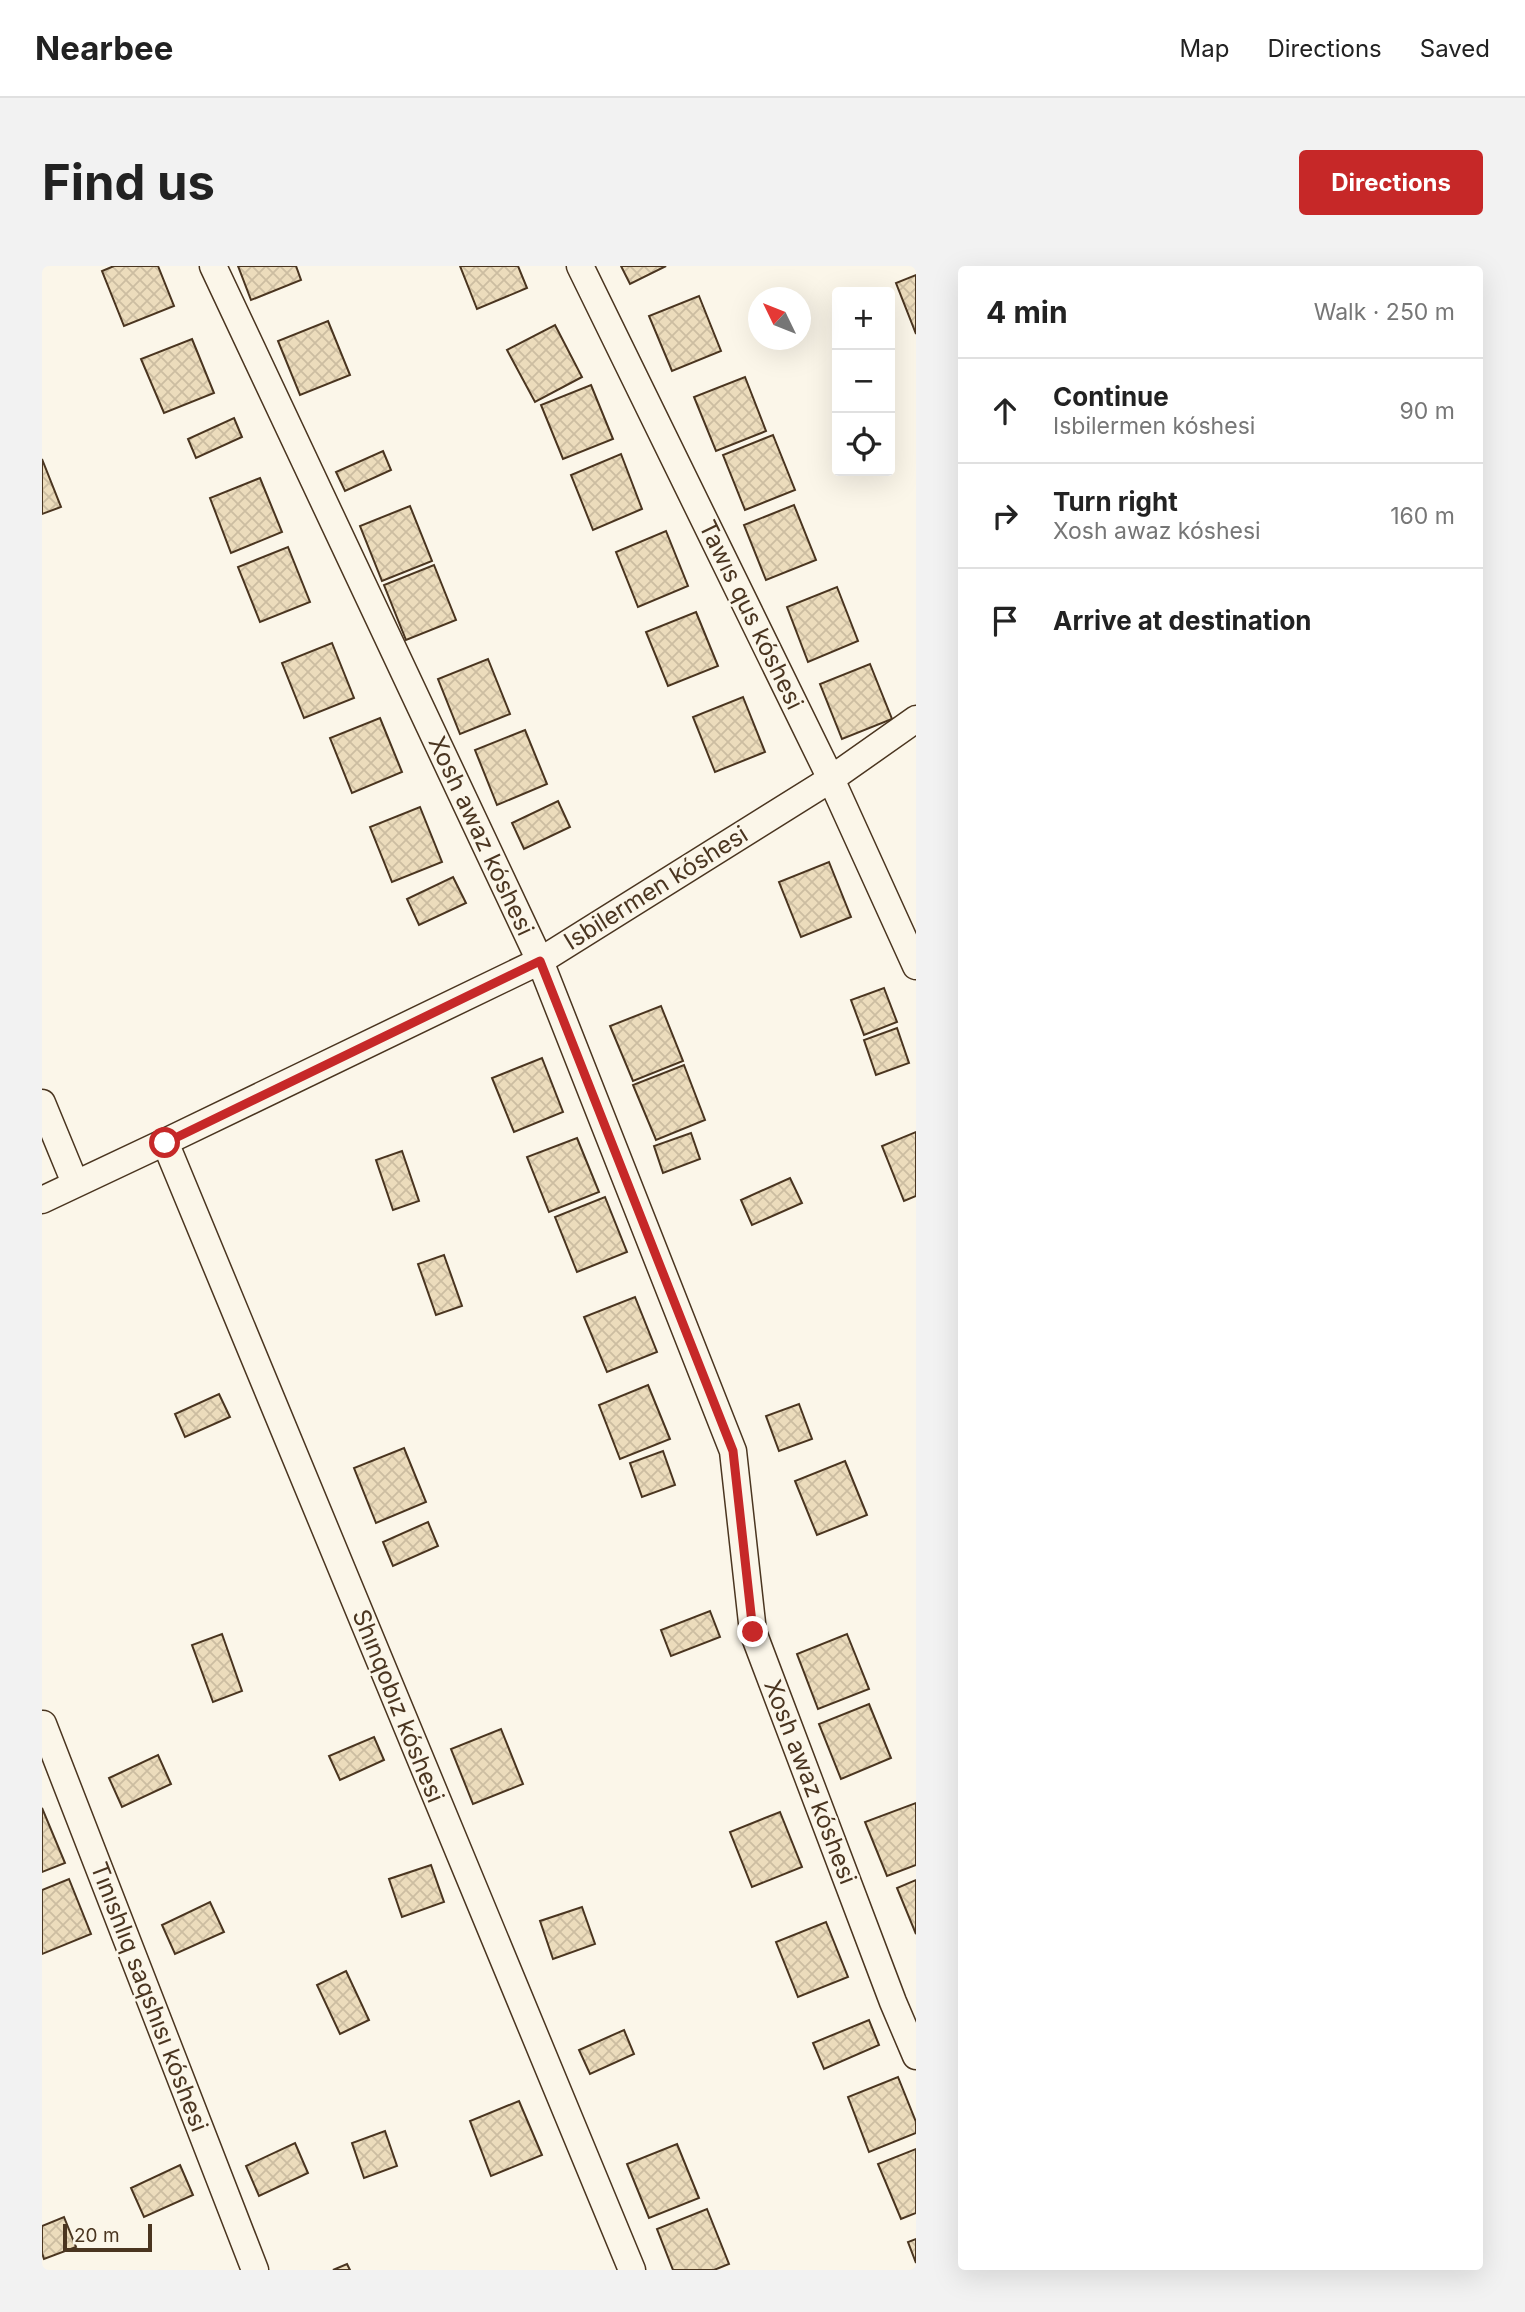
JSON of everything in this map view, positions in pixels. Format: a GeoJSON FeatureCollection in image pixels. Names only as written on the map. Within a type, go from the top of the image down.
{"type":"FeatureCollection","features":[{"type":"Feature","properties":{"kind":"street","name":"Xosh awaz kóshesi"},"geometry":{"type":"LineString","coordinates":[[213,266],[540,961],[733,1451],[753,1632],[916,2056]]}},
{"type":"Feature","properties":{"kind":"street","name":"Tawıs qus kóshesi"},"geometry":{"type":"LineString","coordinates":[[580,266],[831,779],[916,966]]}},
{"type":"Feature","properties":{"kind":"street","name":"Isbilermen kóshesi"},"geometry":{"type":"LineString","coordinates":[[42,1199],[165,1143],[540,961],[831,779],[916,719]]}},
{"type":"Feature","properties":{"kind":"street"},"geometry":{"type":"LineString","coordinates":[[42,1103],[75,1183]]}},
{"type":"Feature","properties":{"kind":"street","name":"Shınqobız kóshesi"},"geometry":{"type":"LineString","coordinates":[[165,1143],[632,2270]]}},
{"type":"Feature","properties":{"kind":"street","name":"Tınıshlıq saqshısı kóshesi"},"geometry":{"type":"LineString","coordinates":[[43,1724],[255,2270]]}},
{"type":"Feature","properties":{"kind":"building"},"geometry":{"type":"Polygon","coordinates":[[[114,266],[158,266],[174,306],[124,326],[102,271],[114,266]]]}},
{"type":"Feature","properties":{"kind":"building"},"geometry":{"type":"Polygon","coordinates":[[[238,266],[296,266],[301,280],[251,300],[238,266]]]}},
{"type":"Feature","properties":{"kind":"building"},"geometry":{"type":"Polygon","coordinates":[[[460,266],[518,266],[527,288],[477,309],[460,266]]]}},
{"type":"Feature","properties":{"kind":"building"},"geometry":{"type":"Polygon","coordinates":[[[621,266],[666,266],[630,284],[621,266]]]}},
{"type":"Feature","properties":{"kind":"building"},"geometry":{"type":"Polygon","coordinates":[[[916,275],[916,334],[896,283],[916,275]]]}},
{"type":"Feature","properties":{"kind":"building"},"geometry":{"type":"Polygon","coordinates":[[[699,296],[721,351],[672,371],[649,316],[699,296]]]}},
{"type":"Feature","properties":{"kind":"building"},"geometry":{"type":"Polygon","coordinates":[[[328,321],[350,375],[300,395],[278,341],[328,321]]]}},
{"type":"Feature","properties":{"kind":"building"},"geometry":{"type":"Polygon","coordinates":[[[555,325],[582,377],[535,402],[507,350],[555,325]]]}},
{"type":"Feature","properties":{"kind":"building"},"geometry":{"type":"Polygon","coordinates":[[[192,339],[214,393],[164,413],[141,359],[192,339]]]}},
{"type":"Feature","properties":{"kind":"building"},"geometry":{"type":"Polygon","coordinates":[[[745,377],[766,431],[716,451],[694,397],[745,377]]]}},
{"type":"Feature","properties":{"kind":"building"},"geometry":{"type":"Polygon","coordinates":[[[591,385],[613,439],[563,459],[541,405],[591,385]]]}},
{"type":"Feature","properties":{"kind":"building"},"geometry":{"type":"Polygon","coordinates":[[[234,418],[242,437],[196,458],[188,439],[234,418]]]}},
{"type":"Feature","properties":{"kind":"building"},"geometry":{"type":"Polygon","coordinates":[[[773,435],[795,490],[745,510],[723,455],[773,435]]]}},
{"type":"Feature","properties":{"kind":"building"},"geometry":{"type":"Polygon","coordinates":[[[383,451],[391,470],[345,491],[336,472],[383,451]]]}},
{"type":"Feature","properties":{"kind":"building"},"geometry":{"type":"Polygon","coordinates":[[[621,454],[642,509],[593,530],[571,475],[621,454]]]}},
{"type":"Feature","properties":{"kind":"building"},"geometry":{"type":"Polygon","coordinates":[[[42,459],[61,507],[42,514],[42,459]]]}},
{"type":"Feature","properties":{"kind":"building"},"geometry":{"type":"Polygon","coordinates":[[[260,478],[282,532],[231,553],[210,498],[260,478]]]}},
{"type":"Feature","properties":{"kind":"building"},"geometry":{"type":"Polygon","coordinates":[[[794,505],[816,560],[766,580],[744,525],[794,505]]]}},
{"type":"Feature","properties":{"kind":"building"},"geometry":{"type":"Polygon","coordinates":[[[410,506],[432,561],[382,581],[360,526],[410,506]]]}},
{"type":"Feature","properties":{"kind":"building"},"geometry":{"type":"Polygon","coordinates":[[[666,531],[688,586],[638,607],[616,552],[666,531]]]}},
{"type":"Feature","properties":{"kind":"building"},"geometry":{"type":"Polygon","coordinates":[[[288,547],[310,602],[260,622],[238,567],[288,547]]]}},
{"type":"Feature","properties":{"kind":"building"},"geometry":{"type":"Polygon","coordinates":[[[434,565],[456,620],[406,640],[384,585],[434,565]]]}},
{"type":"Feature","properties":{"kind":"building"},"geometry":{"type":"Polygon","coordinates":[[[837,587],[858,641],[808,662],[787,607],[837,587]]]}},
{"type":"Feature","properties":{"kind":"building"},"geometry":{"type":"Polygon","coordinates":[[[696,612],[718,666],[668,686],[646,632],[696,612]]]}},
{"type":"Feature","properties":{"kind":"building"},"geometry":{"type":"Polygon","coordinates":[[[332,643],[354,698],[304,718],[282,663],[332,643]]]}},
{"type":"Feature","properties":{"kind":"building"},"geometry":{"type":"Polygon","coordinates":[[[488,659],[510,714],[460,734],[438,679],[488,659]]]}},
{"type":"Feature","properties":{"kind":"building"},"geometry":{"type":"Polygon","coordinates":[[[870,664],[892,719],[842,739],[820,684],[870,664]]]}},
{"type":"Feature","properties":{"kind":"building"},"geometry":{"type":"Polygon","coordinates":[[[743,697],[765,752],[715,772],[693,717],[743,697]]]}},
{"type":"Feature","properties":{"kind":"building"},"geometry":{"type":"Polygon","coordinates":[[[380,718],[402,772],[352,793],[330,738],[380,718]]]}},
{"type":"Feature","properties":{"kind":"building"},"geometry":{"type":"Polygon","coordinates":[[[525,730],[547,784],[497,805],[475,750],[525,730]]]}},
{"type":"Feature","properties":{"kind":"building"},"geometry":{"type":"Polygon","coordinates":[[[558,801],[570,827],[524,849],[512,823],[558,801]]]}},
{"type":"Feature","properties":{"kind":"building"},"geometry":{"type":"Polygon","coordinates":[[[420,807],[442,862],[392,882],[370,827],[420,807]]]}},
{"type":"Feature","properties":{"kind":"building"},"geometry":{"type":"Polygon","coordinates":[[[829,862],[851,917],[801,937],[779,882],[829,862]]]}},
{"type":"Feature","properties":{"kind":"building"},"geometry":{"type":"Polygon","coordinates":[[[453,877],[466,903],[419,925],[407,899],[453,877]]]}},
{"type":"Feature","properties":{"kind":"building"},"geometry":{"type":"Polygon","coordinates":[[[884,988],[897,1022],[864,1035],[851,1000],[884,988]]]}},
{"type":"Feature","properties":{"kind":"building"},"geometry":{"type":"Polygon","coordinates":[[[661,1006],[683,1061],[633,1081],[610,1026],[661,1006]]]}},
{"type":"Feature","properties":{"kind":"building"},"geometry":{"type":"Polygon","coordinates":[[[897,1028],[909,1063],[876,1075],[864,1040],[897,1028]]]}},
{"type":"Feature","properties":{"kind":"building"},"geometry":{"type":"Polygon","coordinates":[[[542,1058],[563,1112],[514,1132],[492,1078],[542,1058]]]}},
{"type":"Feature","properties":{"kind":"building"},"geometry":{"type":"Polygon","coordinates":[[[684,1065],[705,1120],[656,1140],[633,1085],[684,1065]]]}},
{"type":"Feature","properties":{"kind":"building"},"geometry":{"type":"Polygon","coordinates":[[[916,1132],[916,1196],[904,1201],[882,1146],[916,1132]]]}},
{"type":"Feature","properties":{"kind":"building"},"geometry":{"type":"Polygon","coordinates":[[[691,1133],[700,1159],[663,1173],[654,1146],[691,1133]]]}},
{"type":"Feature","properties":{"kind":"building"},"geometry":{"type":"Polygon","coordinates":[[[577,1138],[599,1192],[549,1212],[527,1157],[577,1138]]]}},
{"type":"Feature","properties":{"kind":"building"},"geometry":{"type":"Polygon","coordinates":[[[402,1151],[419,1201],[393,1210],[376,1160],[402,1151]]]}},
{"type":"Feature","properties":{"kind":"building"},"geometry":{"type":"Polygon","coordinates":[[[790,1178],[802,1203],[752,1225],[741,1200],[790,1178]]]}},
{"type":"Feature","properties":{"kind":"building"},"geometry":{"type":"Polygon","coordinates":[[[605,1197],[627,1252],[577,1272],[555,1217],[605,1197]]]}},
{"type":"Feature","properties":{"kind":"building"},"geometry":{"type":"Polygon","coordinates":[[[444,1255],[462,1306],[436,1315],[418,1264],[444,1255]]]}},
{"type":"Feature","properties":{"kind":"building"},"geometry":{"type":"Polygon","coordinates":[[[635,1297],[657,1352],[607,1372],[584,1317],[635,1297]]]}},
{"type":"Feature","properties":{"kind":"building"},"geometry":{"type":"Polygon","coordinates":[[[648,1385],[670,1439],[620,1459],[599,1405],[648,1385]]]}},
{"type":"Feature","properties":{"kind":"building"},"geometry":{"type":"Polygon","coordinates":[[[219,1394],[230,1417],[185,1437],[175,1414],[219,1394]]]}},
{"type":"Feature","properties":{"kind":"building"},"geometry":{"type":"Polygon","coordinates":[[[799,1404],[812,1439],[779,1451],[766,1416],[799,1404]]]}},
{"type":"Feature","properties":{"kind":"building"},"geometry":{"type":"Polygon","coordinates":[[[404,1448],[426,1502],[376,1523],[354,1468],[404,1448]]]}},
{"type":"Feature","properties":{"kind":"building"},"geometry":{"type":"Polygon","coordinates":[[[663,1451],[675,1485],[642,1497],[630,1463],[663,1451]]]}},
{"type":"Feature","properties":{"kind":"building"},"geometry":{"type":"Polygon","coordinates":[[[845,1461],[867,1515],[817,1535],[795,1481],[845,1461]]]}},
{"type":"Feature","properties":{"kind":"building"},"geometry":{"type":"Polygon","coordinates":[[[428,1522],[438,1546],[393,1566],[383,1542],[428,1522]]]}},
{"type":"Feature","properties":{"kind":"building"},"geometry":{"type":"Polygon","coordinates":[[[710,1611],[720,1637],[671,1656],[661,1630],[710,1611]]]}},
{"type":"Feature","properties":{"kind":"building"},"geometry":{"type":"Polygon","coordinates":[[[222,1634],[242,1691],[213,1702],[192,1645],[222,1634]]]}},
{"type":"Feature","properties":{"kind":"building"},"geometry":{"type":"Polygon","coordinates":[[[847,1634],[869,1689],[818,1709],[797,1654],[847,1634]]]}},
{"type":"Feature","properties":{"kind":"building"},"geometry":{"type":"Polygon","coordinates":[[[869,1704],[891,1758],[841,1779],[819,1724],[869,1704]]]}},
{"type":"Feature","properties":{"kind":"building"},"geometry":{"type":"Polygon","coordinates":[[[501,1729],[523,1784],[473,1804],[451,1749],[501,1729]]]}},
{"type":"Feature","properties":{"kind":"building"},"geometry":{"type":"Polygon","coordinates":[[[374,1737],[384,1760],[340,1780],[329,1756],[374,1737]]]}},
{"type":"Feature","properties":{"kind":"building"},"geometry":{"type":"Polygon","coordinates":[[[158,1755],[171,1784],[122,1807],[109,1778],[158,1755]]]}},
{"type":"Feature","properties":{"kind":"building"},"geometry":{"type":"Polygon","coordinates":[[[916,1803],[916,1865],[887,1876],[865,1822],[916,1803]]]}},
{"type":"Feature","properties":{"kind":"building"},"geometry":{"type":"Polygon","coordinates":[[[42,1808],[65,1863],[42,1872],[42,1808]]]}},
{"type":"Feature","properties":{"kind":"building"},"geometry":{"type":"Polygon","coordinates":[[[780,1812],[802,1867],[752,1887],[730,1832],[780,1812]]]}},
{"type":"Feature","properties":{"kind":"building"},"geometry":{"type":"Polygon","coordinates":[[[431,1865],[444,1902],[402,1917],[389,1879],[431,1865]]]}},
{"type":"Feature","properties":{"kind":"building"},"geometry":{"type":"Polygon","coordinates":[[[69,1879],[91,1934],[42,1954],[42,1890],[69,1879]]]}},
{"type":"Feature","properties":{"kind":"building"},"geometry":{"type":"Polygon","coordinates":[[[916,1880],[916,1934],[897,1888],[916,1880]]]}},
{"type":"Feature","properties":{"kind":"building"},"geometry":{"type":"Polygon","coordinates":[[[210,1902],[224,1932],[175,1954],[162,1925],[210,1902]]]}},
{"type":"Feature","properties":{"kind":"building"},"geometry":{"type":"Polygon","coordinates":[[[582,1907],[595,1944],[553,1959],[540,1921],[582,1907]]]}},
{"type":"Feature","properties":{"kind":"building"},"geometry":{"type":"Polygon","coordinates":[[[826,1922],[848,1977],[798,1997],[776,1942],[826,1922]]]}},
{"type":"Feature","properties":{"kind":"building"},"geometry":{"type":"Polygon","coordinates":[[[346,1971],[369,2020],[340,2034],[317,1985],[346,1971]]]}},
{"type":"Feature","properties":{"kind":"building"},"geometry":{"type":"Polygon","coordinates":[[[869,2020],[879,2045],[824,2069],[813,2043],[869,2020]]]}},
{"type":"Feature","properties":{"kind":"building"},"geometry":{"type":"Polygon","coordinates":[[[624,2030],[634,2054],[590,2074],[579,2050],[624,2030]]]}},
{"type":"Feature","properties":{"kind":"building"},"geometry":{"type":"Polygon","coordinates":[[[898,2077],[916,2122],[916,2133],[869,2152],[848,2097],[898,2077]]]}},
{"type":"Feature","properties":{"kind":"building"},"geometry":{"type":"Polygon","coordinates":[[[519,2101],[542,2155],[491,2176],[470,2121],[519,2101]]]}},
{"type":"Feature","properties":{"kind":"building"},"geometry":{"type":"Polygon","coordinates":[[[385,2131],[397,2166],[364,2178],[352,2143],[385,2131]]]}},
{"type":"Feature","properties":{"kind":"building"},"geometry":{"type":"Polygon","coordinates":[[[295,2143],[308,2173],[259,2196],[246,2166],[295,2143]]]}},
{"type":"Feature","properties":{"kind":"building"},"geometry":{"type":"Polygon","coordinates":[[[677,2144],[699,2198],[649,2218],[627,2164],[677,2144]]]}},
{"type":"Feature","properties":{"kind":"building"},"geometry":{"type":"Polygon","coordinates":[[[916,2149],[916,2213],[901,2219],[878,2164],[916,2149]]]}},
{"type":"Feature","properties":{"kind":"building"},"geometry":{"type":"Polygon","coordinates":[[[180,2165],[193,2195],[144,2217],[131,2188],[180,2165]]]}},
{"type":"Feature","properties":{"kind":"building"},"geometry":{"type":"Polygon","coordinates":[[[707,2209],[729,2264],[714,2270],[673,2270],[657,2229],[707,2209]]]}},
{"type":"Feature","properties":{"kind":"building"},"geometry":{"type":"Polygon","coordinates":[[[64,2217],[76,2247],[44,2259],[42,2226],[64,2217]]]}},
{"type":"Feature","properties":{"kind":"building"},"geometry":{"type":"Polygon","coordinates":[[[916,2239],[916,2263],[908,2242],[916,2239]]]}},
{"type":"Feature","properties":{"kind":"building"},"geometry":{"type":"Polygon","coordinates":[[[347,2264],[350,2270],[333,2270],[347,2264]]]}},
{"type":"Feature","properties":{"kind":"route"},"geometry":{"type":"LineString","coordinates":[[165,1143],[540,961],[733,1451],[753,1632]]}}]}
